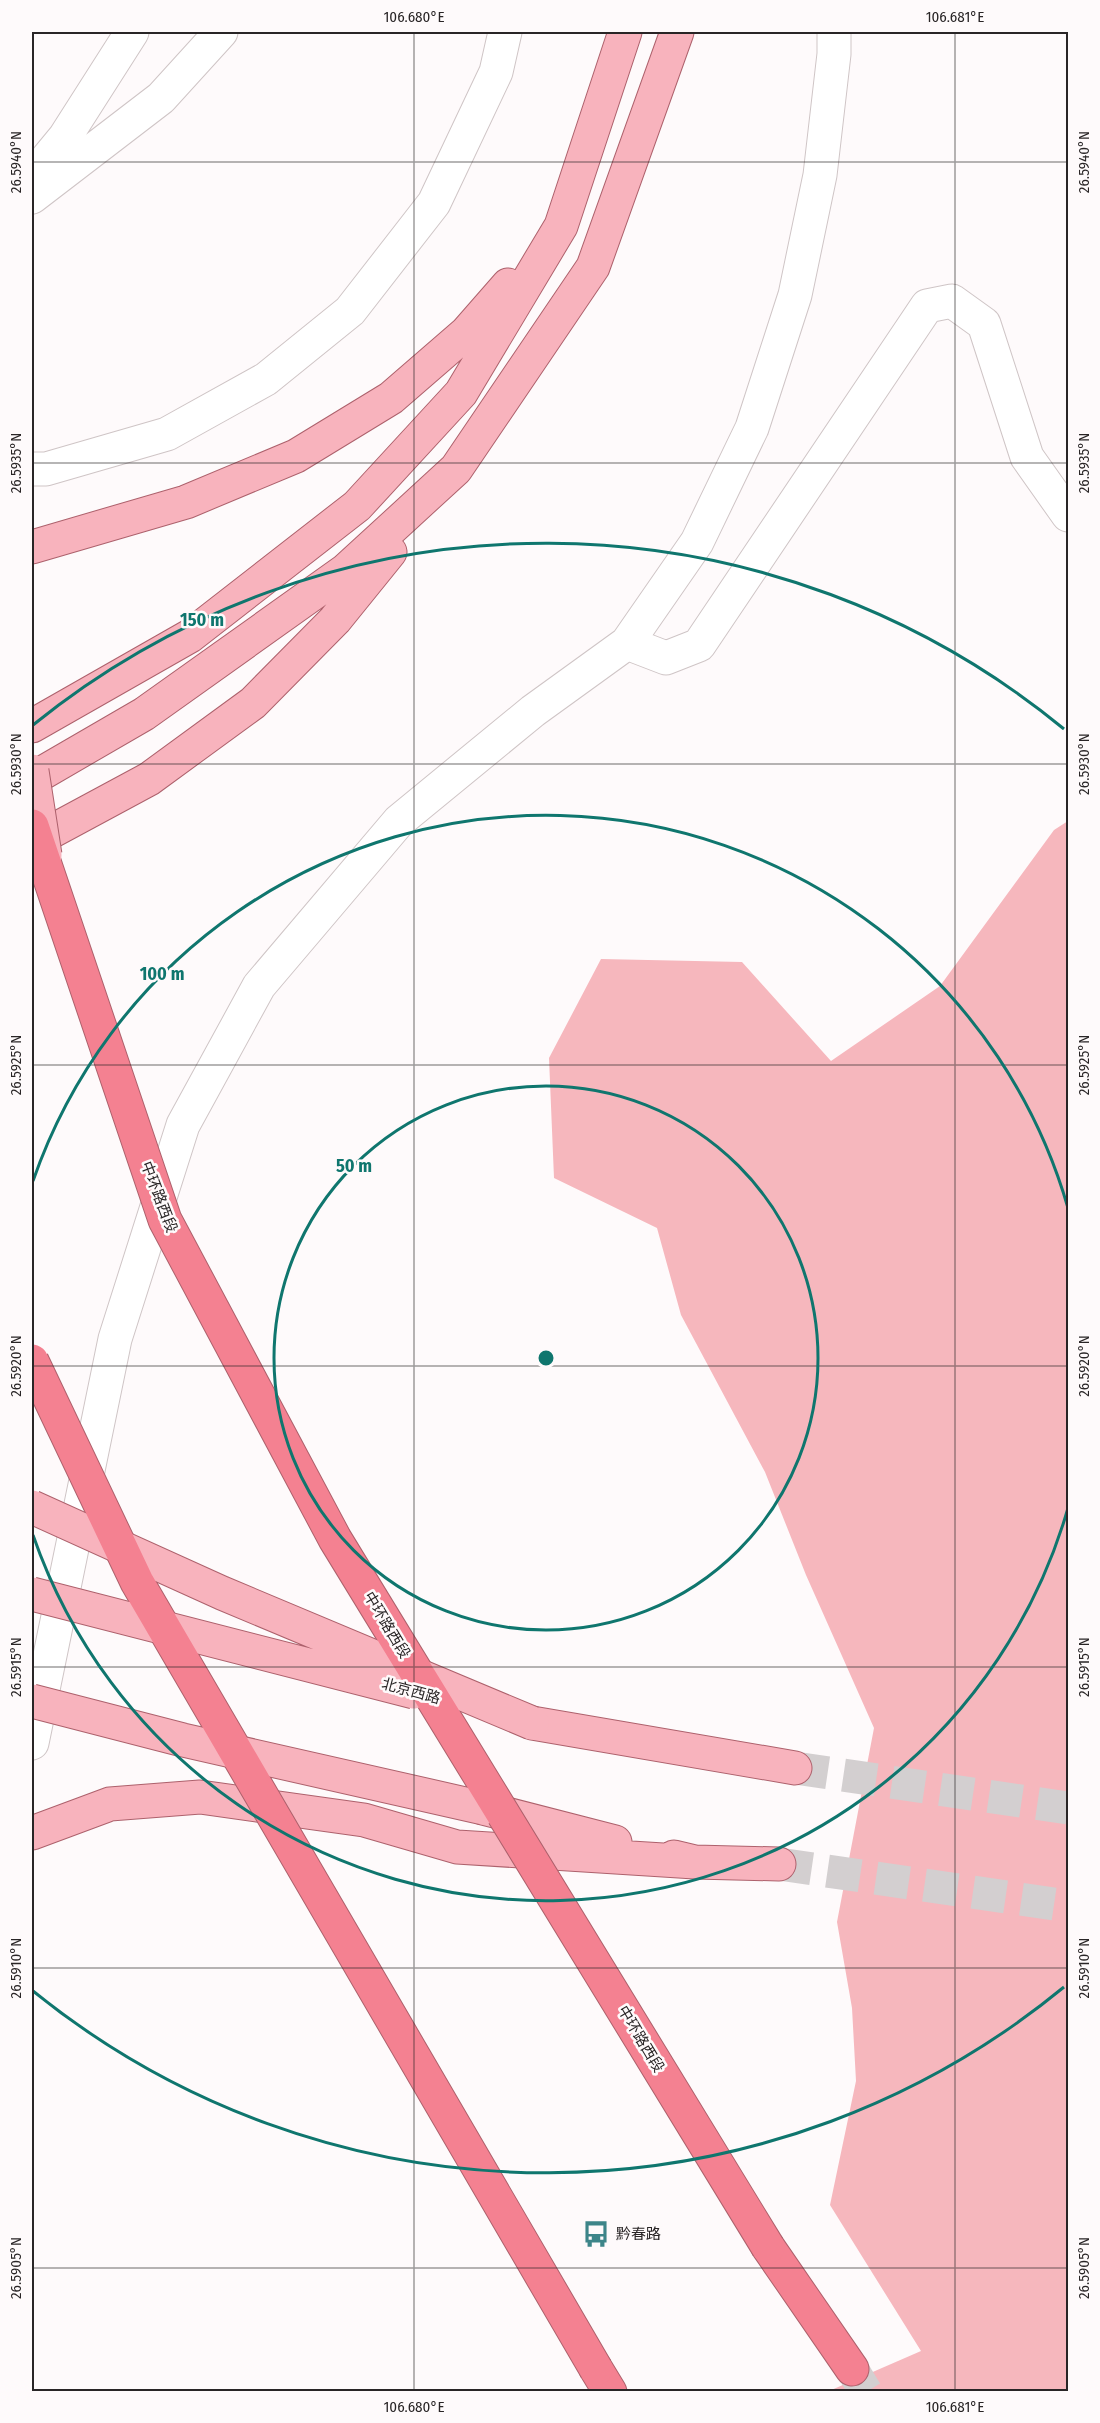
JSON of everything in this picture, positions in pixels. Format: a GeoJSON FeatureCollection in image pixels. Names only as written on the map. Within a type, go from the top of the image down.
{"type":"FeatureCollection","features":[{"type":"Feature","properties":{"kind":"highway","name":"中环路西段"},"geometry":{"type":"LineString","coordinates":[[32,826],[165,1220],[335,1539],[768,2247],[852,2370]]}},
{"type":"Feature","properties":{"kind":"highway"},"geometry":{"type":"LineString","coordinates":[[32,1361],[137,1582],[603,2380]]}},
{"type":"Feature","properties":{"kind":"main road"},"geometry":{"type":"LineString","coordinates":[[32,726],[190,636],[357,506],[461,393],[561,226],[625,32]]}},
{"type":"Feature","properties":{"kind":"main road"},"geometry":{"type":"LineString","coordinates":[[32,842],[148,779],[253,703],[335,620],[456,469],[593,267],[677,32]]}},
{"type":"Feature","properties":{"kind":"main road"},"geometry":{"type":"LineString","coordinates":[[32,547],[186,502],[296,456],[391,398],[466,333],[561,226]]}},
{"type":"Feature","properties":{"kind":"main road"},"geometry":{"type":"LineString","coordinates":[[32,779],[144,714],[346,570],[456,469]]}},
{"type":"Feature","properties":{"kind":"main road"},"geometry":{"type":"LineString","coordinates":[[32,771],[49,878]]}},
{"type":"Feature","properties":{"kind":"main road"},"geometry":{"type":"LineString","coordinates":[[32,1507],[222,1593],[532,1723]]}},
{"type":"Feature","properties":{"kind":"main road","name":"北京西路"},"geometry":{"type":"LineString","coordinates":[[32,1594],[532,1723],[795,1768]]}},
{"type":"Feature","properties":{"kind":"main road"},"geometry":{"type":"LineString","coordinates":[[32,1701],[183,1740],[483,1808],[695,1862]]}},
{"type":"Feature","properties":{"kind":"main road"},"geometry":{"type":"LineString","coordinates":[[32,1833],[110,1804],[200,1797],[364,1820],[457,1847],[695,1862],[779,1864]]}},
{"type":"Feature","properties":{"kind":"street"},"geometry":{"type":"LineString","coordinates":[[32,177],[65,137],[132,32]]}},
{"type":"Feature","properties":{"kind":"street"},"geometry":{"type":"LineString","coordinates":[[32,197],[161,98],[220,32]]}},
{"type":"Feature","properties":{"kind":"street"},"geometry":{"type":"LineString","coordinates":[[32,469],[46,469],[167,434],[266,379],[350,311],[434,203],[496,72],[505,32]]}},
{"type":"Feature","properties":{"kind":"street"},"geometry":{"type":"LineString","coordinates":[[32,1743],[115,1339],[183,1125],[260,986],[399,821],[533,711],[627,643],[696,542],[752,428],[795,296],[818,186],[834,54],[834,32]]}},
{"type":"Feature","properties":{"kind":"street"},"geometry":{"type":"LineString","coordinates":[[627,643],[666,658],[699,645],[927,306],[952,301],[984,324],[1027,457],[1068,515]]}},
{"type":"Feature","properties":{"kind":"shaded area"},"geometry":{"type":"Polygon","coordinates":[[[1068,821],[1068,2391],[829,2391],[921,2351],[830,2205],[856,2081],[852,2008],[837,1922],[874,1728],[806,1575],[765,1472],[681,1315],[657,1228],[554,1178],[549,1058],[601,959],[742,962],[831,1061],[940,986],[1054,830],[1068,821]]]}},
{"type":"Feature","properties":{"kind":"tunnel"},"geometry":{"type":"LineString","coordinates":[[795,1768],[1068,1808]]}},
{"type":"Feature","properties":{"kind":"tunnel"},"geometry":{"type":"LineString","coordinates":[[779,1864],[1068,1906]]}},
{"type":"Feature","properties":{"kind":"tunnel"},"geometry":{"type":"LineString","coordinates":[[852,2369],[866,2392]]}},
{"type":"Feature","properties":{"kind":"place","name":"黔春路"},"geometry":{"type":"Point","coordinates":[596,2234]}}]}
